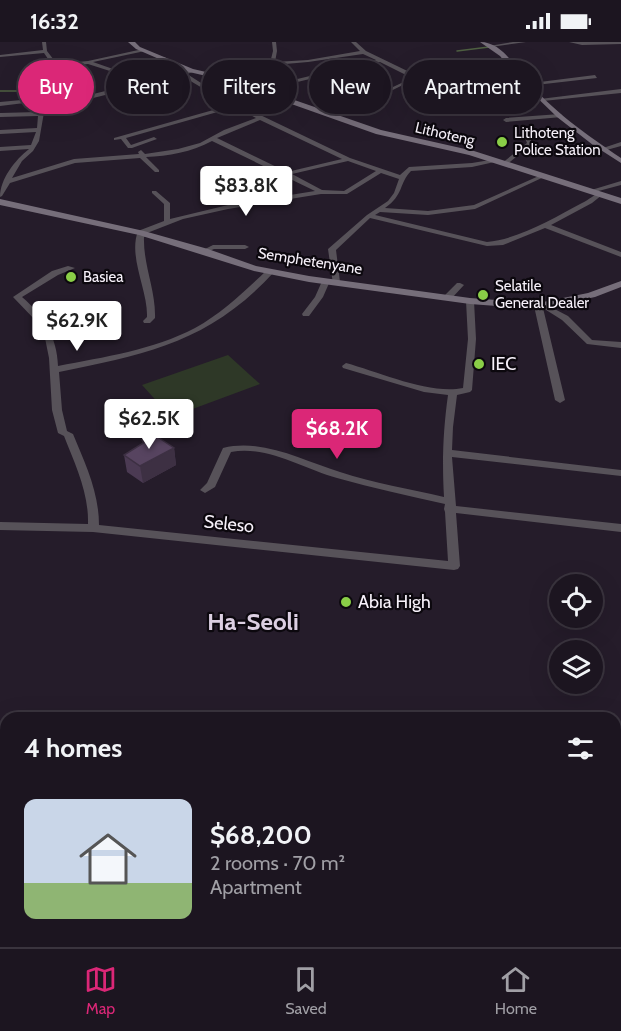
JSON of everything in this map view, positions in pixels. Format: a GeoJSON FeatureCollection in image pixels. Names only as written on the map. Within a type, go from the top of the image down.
{"type":"FeatureCollection","features":[{"type":"Feature","properties":{"kind":"main road","name":"Lithoteng"},"geometry":{"type":"LineString","coordinates":[[131,42],[143,50],[167,60]]}},
{"type":"Feature","properties":{"kind":"main road"},"geometry":{"type":"LineString","coordinates":[[483,42],[501,53],[506,60]]}},
{"type":"Feature","properties":{"kind":"main road"},"geometry":{"type":"LineString","coordinates":[[543,99],[576,130],[620,159]]}},
{"type":"Feature","properties":{"kind":"main road","name":"Lithoteng"},"geometry":{"type":"LineString","coordinates":[[297,103],[379,132],[500,163],[621,201]]}},
{"type":"Feature","properties":{"kind":"main road","name":"Semphetenyane"},"geometry":{"type":"LineString","coordinates":[[0,202],[142,233],[205,250],[270,272],[470,301],[540,305],[591,295],[621,285]]}},
{"type":"Feature","properties":{"kind":"street"},"geometry":{"type":"LineString","coordinates":[[44,42],[45,51],[51,60]]}},
{"type":"Feature","properties":{"kind":"street"},"geometry":{"type":"LineString","coordinates":[[273,60],[276,51],[274,42]]}},
{"type":"Feature","properties":{"kind":"street"},"geometry":{"type":"LineString","coordinates":[[353,42],[364,52],[380,60]]}},
{"type":"Feature","properties":{"kind":"street"},"geometry":{"type":"LineString","coordinates":[[491,46],[524,42]]}},
{"type":"Feature","properties":{"kind":"street"},"geometry":{"type":"LineString","coordinates":[[571,42],[621,43]]}},
{"type":"Feature","properties":{"kind":"street"},"geometry":{"type":"LineString","coordinates":[[94,61],[143,50]]}},
{"type":"Feature","properties":{"kind":"street"},"geometry":{"type":"LineString","coordinates":[[0,56],[45,51]]}},
{"type":"Feature","properties":{"kind":"street"},"geometry":{"type":"LineString","coordinates":[[297,61],[364,52]]}},
{"type":"Feature","properties":{"kind":"street"},"geometry":{"type":"LineString","coordinates":[[94,64],[113,71],[164,58]]}},
{"type":"Feature","properties":{"kind":"street"},"geometry":{"type":"LineString","coordinates":[[190,74],[202,84]]}},
{"type":"Feature","properties":{"kind":"street"},"geometry":{"type":"LineString","coordinates":[[542,82],[596,77]]}},
{"type":"Feature","properties":{"kind":"street"},"geometry":{"type":"LineString","coordinates":[[336,116],[403,84]]}},
{"type":"Feature","properties":{"kind":"street"},"geometry":{"type":"LineString","coordinates":[[543,99],[621,91]]}},
{"type":"Feature","properties":{"kind":"street"},"geometry":{"type":"LineString","coordinates":[[0,104],[18,102]]}},
{"type":"Feature","properties":{"kind":"street"},"geometry":{"type":"LineString","coordinates":[[0,116],[40,114],[33,147],[19,160],[0,195]]}},
{"type":"Feature","properties":{"kind":"street"},"geometry":{"type":"LineString","coordinates":[[154,139],[130,147],[119,139],[202,114]]}},
{"type":"Feature","properties":{"kind":"street"},"geometry":{"type":"LineString","coordinates":[[251,114],[348,159],[402,178]]}},
{"type":"Feature","properties":{"kind":"street"},"geometry":{"type":"LineString","coordinates":[[506,120],[560,116]]}},
{"type":"Feature","properties":{"kind":"street"},"geometry":{"type":"LineString","coordinates":[[7,182],[74,161],[179,151],[260,118]]}},
{"type":"Feature","properties":{"kind":"street"},"geometry":{"type":"LineString","coordinates":[[0,132],[38,130]]}},
{"type":"Feature","properties":{"kind":"street"},"geometry":{"type":"LineString","coordinates":[[306,314],[331,281],[337,268],[332,261],[332,249],[397,193],[404,174],[412,169],[500,163],[530,143],[527,139],[576,130]]}},
{"type":"Feature","properties":{"kind":"street"},"geometry":{"type":"LineString","coordinates":[[213,139],[321,192]]}},
{"type":"Feature","properties":{"kind":"street"},"geometry":{"type":"LineString","coordinates":[[603,149],[621,144]]}},
{"type":"Feature","properties":{"kind":"street"},"geometry":{"type":"LineString","coordinates":[[134,146],[144,160],[157,171]]}},
{"type":"Feature","properties":{"kind":"street"},"geometry":{"type":"LineString","coordinates":[[0,149],[33,147]]}},
{"type":"Feature","properties":{"kind":"street"},"geometry":{"type":"LineString","coordinates":[[285,174],[348,159]]}},
{"type":"Feature","properties":{"kind":"street"},"geometry":{"type":"LineString","coordinates":[[167,221],[321,192],[345,193],[380,171]]}},
{"type":"Feature","properties":{"kind":"street"},"geometry":{"type":"LineString","coordinates":[[380,210],[428,213],[475,207],[543,176]]}},
{"type":"Feature","properties":{"kind":"street"},"geometry":{"type":"LineString","coordinates":[[590,191],[621,183]]}},
{"type":"Feature","properties":{"kind":"street"},"geometry":{"type":"LineString","coordinates":[[147,321],[151,318],[151,311],[147,279],[140,259],[140,236],[142,233],[168,223],[167,203],[154,192]]}},
{"type":"Feature","properties":{"kind":"street"},"geometry":{"type":"LineString","coordinates":[[369,216],[487,244],[500,243],[545,225],[600,194]]}},
{"type":"Feature","properties":{"kind":"street"},"geometry":{"type":"LineString","coordinates":[[545,225],[621,255]]}},
{"type":"Feature","properties":{"kind":"street"},"geometry":{"type":"LineString","coordinates":[[205,250],[213,247],[245,247]]}},
{"type":"Feature","properties":{"kind":"street"},"geometry":{"type":"LineString","coordinates":[[70,268],[50,276],[16,297],[32,311],[51,338],[57,410],[63,433],[68,434],[90,493],[94,513],[93,528]]}},
{"type":"Feature","properties":{"kind":"street"},"geometry":{"type":"LineString","coordinates":[[54,370],[169,343],[198,329],[226,310],[270,272]]}},
{"type":"Feature","properties":{"kind":"street"},"geometry":{"type":"LineString","coordinates":[[448,297],[459,285]]}},
{"type":"Feature","properties":{"kind":"street"},"geometry":{"type":"LineString","coordinates":[[346,366],[427,390],[453,393],[467,390],[472,339],[470,301]]}},
{"type":"Feature","properties":{"kind":"street"},"geometry":{"type":"LineString","coordinates":[[540,305],[565,318],[590,342],[621,345]]}},
{"type":"Feature","properties":{"kind":"street"},"geometry":{"type":"LineString","coordinates":[[540,305],[560,400]]}},
{"type":"Feature","properties":{"kind":"street"},"geometry":{"type":"LineString","coordinates":[[449,506],[447,453],[453,393]]}},
{"type":"Feature","properties":{"kind":"street"},"geometry":{"type":"LineString","coordinates":[[205,490],[227,450],[241,448],[269,452],[336,474],[449,506],[621,528]]}},
{"type":"Feature","properties":{"kind":"street"},"geometry":{"type":"LineString","coordinates":[[447,453],[621,473]]}},
{"type":"Feature","properties":{"kind":"street","name":"Seleso"},"geometry":{"type":"LineString","coordinates":[[0,526],[93,528],[454,566],[449,506]]}},
{"type":"Feature","properties":{"kind":"green space"},"geometry":{"type":"Polygon","coordinates":[[[228,355],[260,384],[171,417],[142,385],[228,355]]]}},
{"type":"Feature","properties":{"kind":"building"},"geometry":{"type":"Polygon","coordinates":[[[153,434],[174,448],[140,466],[124,455],[145,442],[142,440],[153,434]]]}},
{"type":"Feature","properties":{"kind":"waterway"},"geometry":{"type":"LineString","coordinates":[[457,51],[489,47]]}},
{"type":"Feature","properties":{"kind":"waterway"},"geometry":{"type":"LineString","coordinates":[[0,91],[18,91]]}},
{"type":"Feature","properties":{"kind":"place","name":"Lithoteng Police Station"},"geometry":{"type":"Point","coordinates":[502,142]}},
{"type":"Feature","properties":{"kind":"place","name":"Basiea"},"geometry":{"type":"Point","coordinates":[71,277]}},
{"type":"Feature","properties":{"kind":"place","name":"Selatile General Dealer"},"geometry":{"type":"Point","coordinates":[483,295]}},
{"type":"Feature","properties":{"kind":"place","name":"IEC"},"geometry":{"type":"Point","coordinates":[479,364]}},
{"type":"Feature","properties":{"kind":"place","name":"Abia High"},"geometry":{"type":"Point","coordinates":[346,602]}},
{"type":"Feature","properties":{"kind":"district","name":"Ha-Seoli"},"geometry":{"type":"Point","coordinates":[253,621]}}]}
